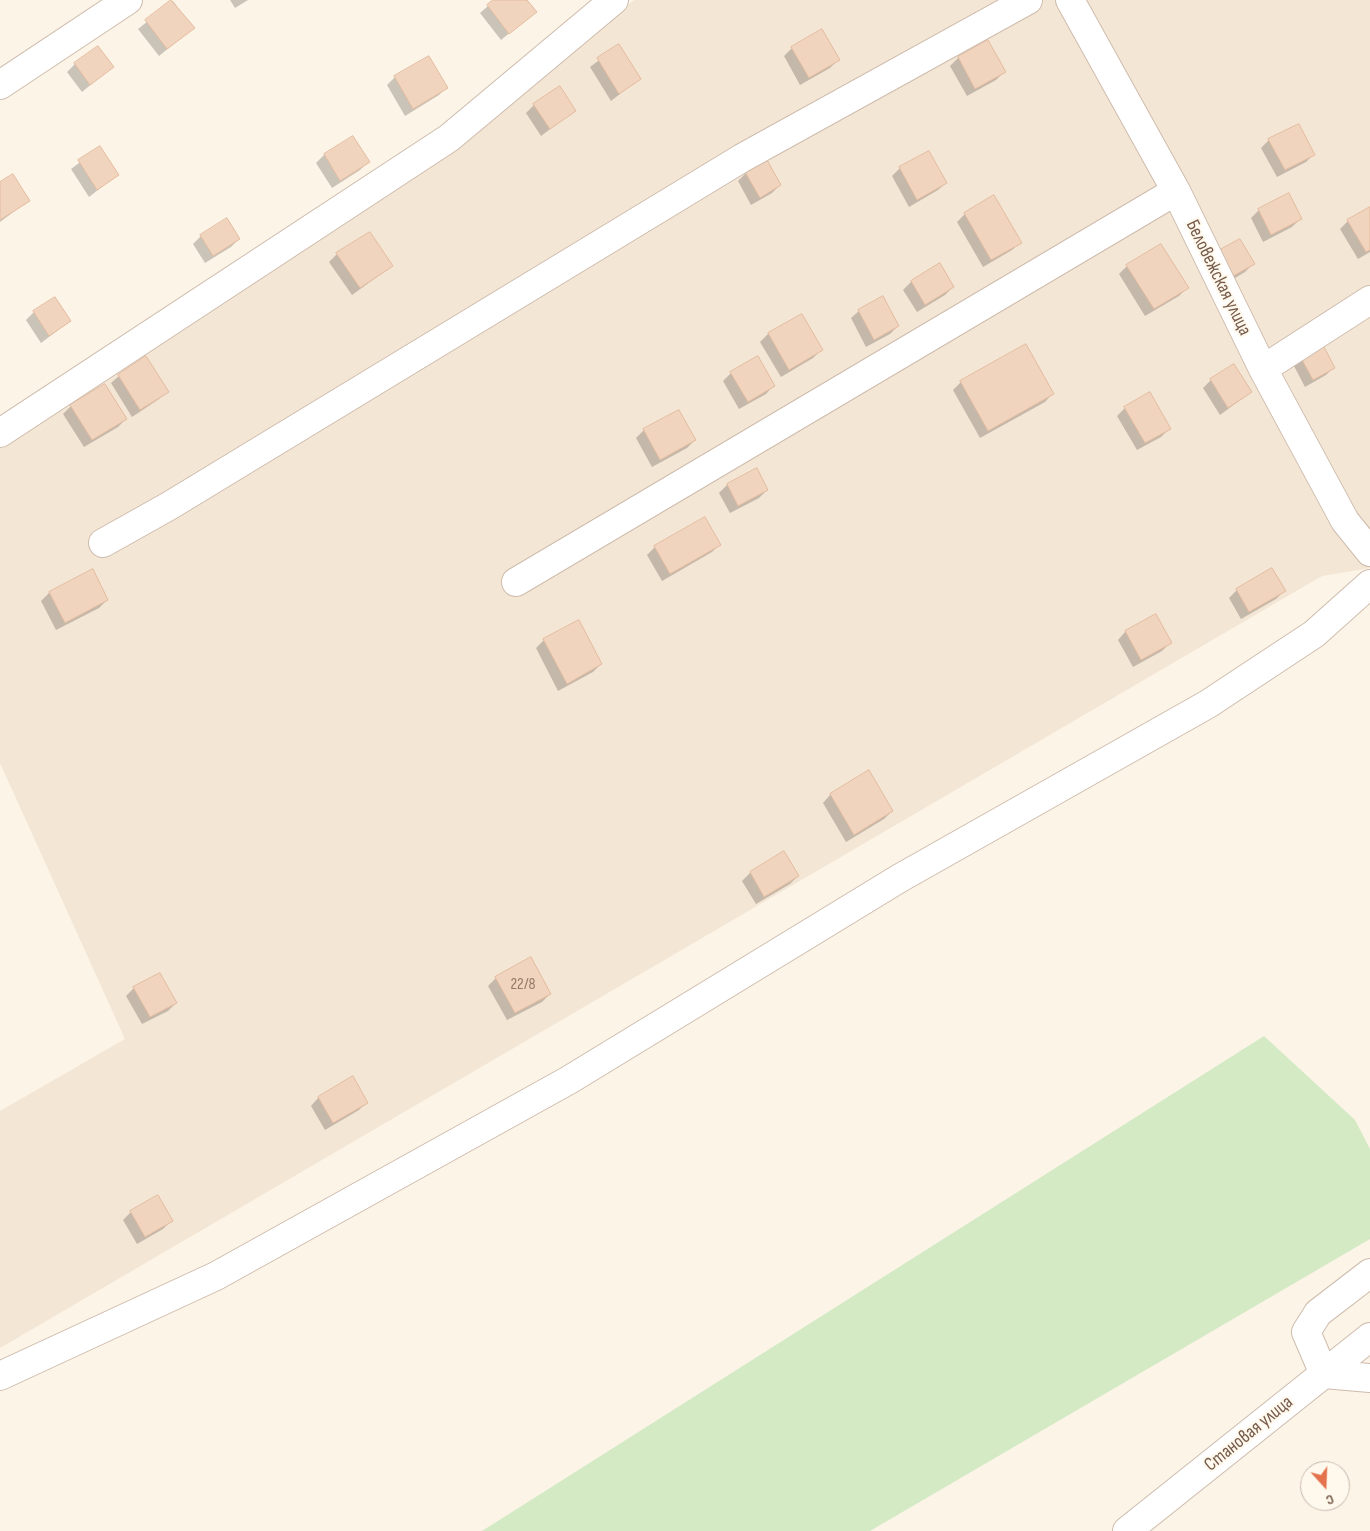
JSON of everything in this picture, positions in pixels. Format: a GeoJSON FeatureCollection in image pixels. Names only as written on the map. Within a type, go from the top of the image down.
{"type":"FeatureCollection","features":[{"type":"Feature","properties":{"kind":"street"},"geometry":{"type":"LineString","coordinates":[[0,85],[128,0]]}},
{"type":"Feature","properties":{"kind":"street"},"geometry":{"type":"LineString","coordinates":[[0,432],[449,138],[614,0]]}},
{"type":"Feature","properties":{"kind":"street"},"geometry":{"type":"LineString","coordinates":[[104,542],[169,506],[742,158],[1028,0]]}},
{"type":"Feature","properties":{"kind":"street","name":"Беловежская улица"},"geometry":{"type":"LineString","coordinates":[[1070,0],[1176,191],[1262,370],[1345,521],[1370,552]]}},
{"type":"Feature","properties":{"kind":"street"},"geometry":{"type":"LineString","coordinates":[[516,582],[1176,191]]}},
{"type":"Feature","properties":{"kind":"street"},"geometry":{"type":"LineString","coordinates":[[1262,370],[1370,300]]}},
{"type":"Feature","properties":{"kind":"street"},"geometry":{"type":"LineString","coordinates":[[0,1376],[216,1276],[568,1080],[900,878],[1208,704],[1314,634],[1370,584]]}},
{"type":"Feature","properties":{"kind":"street"},"geometry":{"type":"LineString","coordinates":[[1370,1273],[1318,1313],[1306,1332],[1324,1374],[1370,1378]]}},
{"type":"Feature","properties":{"kind":"street","name":"Становая улица"},"geometry":{"type":"LineString","coordinates":[[1127,1531],[1370,1337]]}},
{"type":"Feature","properties":{"kind":"shaded area"},"geometry":{"type":"Polygon","coordinates":[[[634,0],[1370,0],[1370,568],[1322,576],[0,1348],[0,1111],[125,1039],[0,763],[0,449],[453,148],[634,0]]]}},
{"type":"Feature","properties":{"kind":"green space"},"geometry":{"type":"Polygon","coordinates":[[[1264,1036],[1355,1120],[1370,1149],[1370,1239],[870,1531],[482,1531],[1264,1036]]]}},
{"type":"Feature","properties":{"kind":"building"},"geometry":{"type":"Polygon","coordinates":[[[171,0],[195,28],[167,49],[145,20],[171,0]]]}},
{"type":"Feature","properties":{"kind":"building"},"geometry":{"type":"Polygon","coordinates":[[[493,0],[527,0],[537,12],[509,34],[487,5],[493,0]]]}},
{"type":"Feature","properties":{"kind":"building"},"geometry":{"type":"Polygon","coordinates":[[[822,29],[840,60],[809,78],[791,47],[822,29]]]}},
{"type":"Feature","properties":{"kind":"building"},"geometry":{"type":"Polygon","coordinates":[[[988,40],[1006,72],[975,89],[958,57],[988,40]]]}},
{"type":"Feature","properties":{"kind":"building"},"geometry":{"type":"Polygon","coordinates":[[[619,44],[641,79],[619,94],[597,58],[619,44]]]}},
{"type":"Feature","properties":{"kind":"building"},"geometry":{"type":"Polygon","coordinates":[[[98,46],[114,67],[90,85],[74,63],[98,46]]]}},
{"type":"Feature","properties":{"kind":"building"},"geometry":{"type":"Polygon","coordinates":[[[429,56],[448,88],[413,109],[394,76],[429,56]]]}},
{"type":"Feature","properties":{"kind":"building"},"geometry":{"type":"Polygon","coordinates":[[[560,86],[576,111],[550,129],[533,104],[560,86]]]}},
{"type":"Feature","properties":{"kind":"building"},"geometry":{"type":"Polygon","coordinates":[[[1299,124],[1315,155],[1285,170],[1268,139],[1299,124]]]}},
{"type":"Feature","properties":{"kind":"building"},"geometry":{"type":"Polygon","coordinates":[[[353,136],[370,162],[340,181],[324,154],[353,136]]]}},
{"type":"Feature","properties":{"kind":"building"},"geometry":{"type":"Polygon","coordinates":[[[100,146],[119,175],[97,190],[78,160],[100,146]]]}},
{"type":"Feature","properties":{"kind":"building"},"geometry":{"type":"Polygon","coordinates":[[[929,151],[947,183],[917,200],[899,167],[929,151]]]}},
{"type":"Feature","properties":{"kind":"building"},"geometry":{"type":"Polygon","coordinates":[[[767,160],[781,185],[760,198],[745,172],[767,160]]]}},
{"type":"Feature","properties":{"kind":"building"},"geometry":{"type":"Polygon","coordinates":[[[13,174],[30,201],[0,220],[0,182],[13,174]]]}},
{"type":"Feature","properties":{"kind":"building"},"geometry":{"type":"Polygon","coordinates":[[[1289,193],[1302,219],[1271,235],[1258,209],[1289,193]]]}},
{"type":"Feature","properties":{"kind":"building"},"geometry":{"type":"Polygon","coordinates":[[[994,195],[1022,243],[991,260],[964,213],[994,195]]]}},
{"type":"Feature","properties":{"kind":"building"},"geometry":{"type":"Polygon","coordinates":[[[1370,207],[1370,250],[1366,252],[1347,220],[1370,207]]]}},
{"type":"Feature","properties":{"kind":"building"},"geometry":{"type":"Polygon","coordinates":[[[227,218],[240,239],[213,256],[200,235],[227,218]]]}},
{"type":"Feature","properties":{"kind":"building"},"geometry":{"type":"Polygon","coordinates":[[[370,232],[393,266],[360,288],[336,253],[370,232]]]}},
{"type":"Feature","properties":{"kind":"building"},"geometry":{"type":"Polygon","coordinates":[[[1240,239],[1255,264],[1233,276],[1218,251],[1240,239]]]}},
{"type":"Feature","properties":{"kind":"building"},"geometry":{"type":"Polygon","coordinates":[[[1161,244],[1189,288],[1154,309],[1126,265],[1161,244]]]}},
{"type":"Feature","properties":{"kind":"building"},"geometry":{"type":"Polygon","coordinates":[[[940,263],[954,287],[925,305],[911,281],[940,263]]]}},
{"type":"Feature","properties":{"kind":"building"},"geometry":{"type":"Polygon","coordinates":[[[883,296],[899,326],[874,340],[858,310],[883,296]]]}},
{"type":"Feature","properties":{"kind":"building"},"geometry":{"type":"Polygon","coordinates":[[[55,297],[71,321],[49,336],[33,311],[55,297]]]}},
{"type":"Feature","properties":{"kind":"building"},"geometry":{"type":"Polygon","coordinates":[[[802,314],[823,350],[789,370],[768,333],[802,314]]]}},
{"type":"Feature","properties":{"kind":"building"},"geometry":{"type":"Polygon","coordinates":[[[1026,344],[1054,394],[988,431],[960,381],[1026,344]]]}},
{"type":"Feature","properties":{"kind":"building"},"geometry":{"type":"Polygon","coordinates":[[[1323,345],[1335,368],[1313,380],[1301,358],[1323,345]]]}},
{"type":"Feature","properties":{"kind":"building"},"geometry":{"type":"Polygon","coordinates":[[[146,356],[169,392],[140,410],[118,375],[146,356]]]}},
{"type":"Feature","properties":{"kind":"building"},"geometry":{"type":"Polygon","coordinates":[[[758,356],[775,386],[748,402],[730,372],[758,356]]]}},
{"type":"Feature","properties":{"kind":"building"},"geometry":{"type":"Polygon","coordinates":[[[1234,364],[1252,392],[1228,408],[1210,379],[1234,364]]]}},
{"type":"Feature","properties":{"kind":"building"},"geometry":{"type":"Polygon","coordinates":[[[105,384],[127,419],[92,440],[70,405],[105,384]]]}},
{"type":"Feature","properties":{"kind":"building"},"geometry":{"type":"Polygon","coordinates":[[[1150,392],[1171,429],[1145,443],[1124,407],[1150,392]]]}},
{"type":"Feature","properties":{"kind":"building"},"geometry":{"type":"Polygon","coordinates":[[[679,410],[696,440],[660,460],[643,429],[679,410]]]}},
{"type":"Feature","properties":{"kind":"building"},"geometry":{"type":"Polygon","coordinates":[[[757,468],[768,490],[738,506],[727,484],[757,468]]]}},
{"type":"Feature","properties":{"kind":"building"},"geometry":{"type":"Polygon","coordinates":[[[705,517],[721,545],[670,574],[654,546],[705,517]]]}},
{"type":"Feature","properties":{"kind":"building"},"geometry":{"type":"Polygon","coordinates":[[[1272,568],[1286,591],[1249,612],[1236,589],[1272,568]]]}},
{"type":"Feature","properties":{"kind":"building"},"geometry":{"type":"Polygon","coordinates":[[[93,569],[108,600],[65,623],[49,592],[93,569]]]}},
{"type":"Feature","properties":{"kind":"building"},"geometry":{"type":"Polygon","coordinates":[[[1156,614],[1172,643],[1141,660],[1125,631],[1156,614]]]}},
{"type":"Feature","properties":{"kind":"building"},"geometry":{"type":"Polygon","coordinates":[[[579,620],[602,664],[567,684],[543,639],[579,620]]]}},
{"type":"Feature","properties":{"kind":"building"},"geometry":{"type":"Polygon","coordinates":[[[869,770],[893,811],[854,835],[830,794],[869,770]]]}},
{"type":"Feature","properties":{"kind":"building"},"geometry":{"type":"Polygon","coordinates":[[[784,851],[799,876],[764,897],[750,872],[784,851]]]}},
{"type":"Feature","properties":{"kind":"building"},"geometry":{"type":"Polygon","coordinates":[[[531,957],[551,994],[515,1013],[495,977],[531,957]]]}},
{"type":"Feature","properties":{"kind":"building"},"geometry":{"type":"Polygon","coordinates":[[[160,973],[177,1003],[150,1017],[133,987],[160,973]]]}},
{"type":"Feature","properties":{"kind":"building"},"geometry":{"type":"Polygon","coordinates":[[[353,1076],[368,1103],[333,1123],[318,1097],[353,1076]]]}},
{"type":"Feature","properties":{"kind":"building"},"geometry":{"type":"Polygon","coordinates":[[[158,1195],[173,1221],[145,1237],[130,1211],[158,1195]]]}}]}
